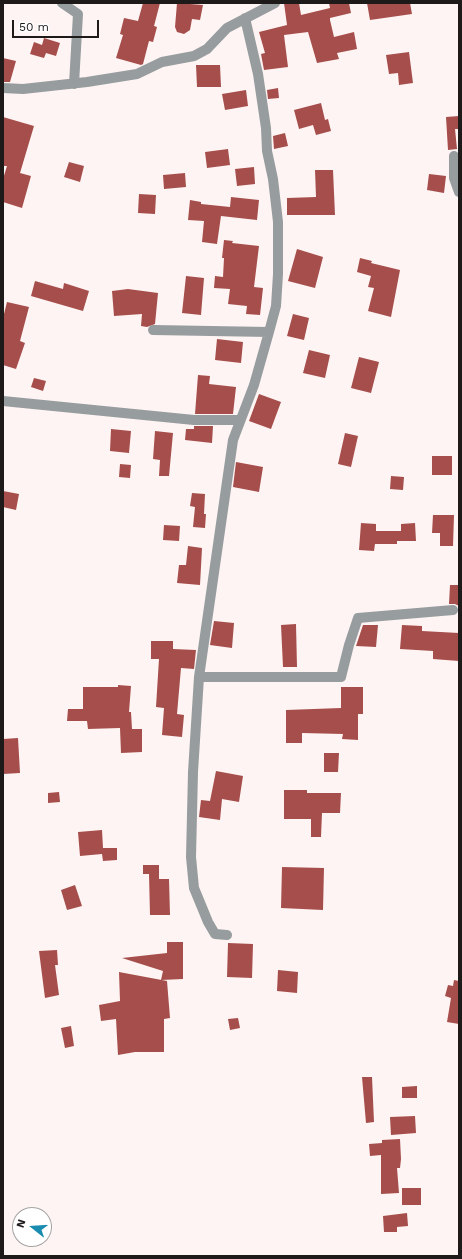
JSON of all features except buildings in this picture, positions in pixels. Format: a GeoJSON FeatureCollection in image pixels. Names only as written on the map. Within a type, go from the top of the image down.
{"type":"FeatureCollection","features":[{"type":"Feature","properties":{"kind":"street"},"geometry":{"type":"LineString","coordinates":[[62,3],[78,14],[74,84]]}},
{"type":"Feature","properties":{"kind":"street"},"geometry":{"type":"LineString","coordinates":[[3,88],[23,89],[74,84],[137,74],[162,62],[194,56],[207,49],[227,28],[275,3]]}},
{"type":"Feature","properties":{"kind":"street"},"geometry":{"type":"LineString","coordinates":[[228,935],[215,934],[208,922],[194,888],[191,857],[193,772],[199,677],[233,440],[254,385],[276,306],[278,222],[273,179],[266,151],[266,128],[258,74],[246,18]]}},
{"type":"Feature","properties":{"kind":"street"},"geometry":{"type":"LineString","coordinates":[[454,156],[454,178],[459,192]]}},
{"type":"Feature","properties":{"kind":"street"},"geometry":{"type":"LineString","coordinates":[[153,330],[270,332]]}},
{"type":"Feature","properties":{"kind":"street"},"geometry":{"type":"LineString","coordinates":[[3,402],[194,420],[240,420]]}},
{"type":"Feature","properties":{"kind":"street"},"geometry":{"type":"LineString","coordinates":[[199,677],[341,677],[358,618],[453,610]]}}]}
